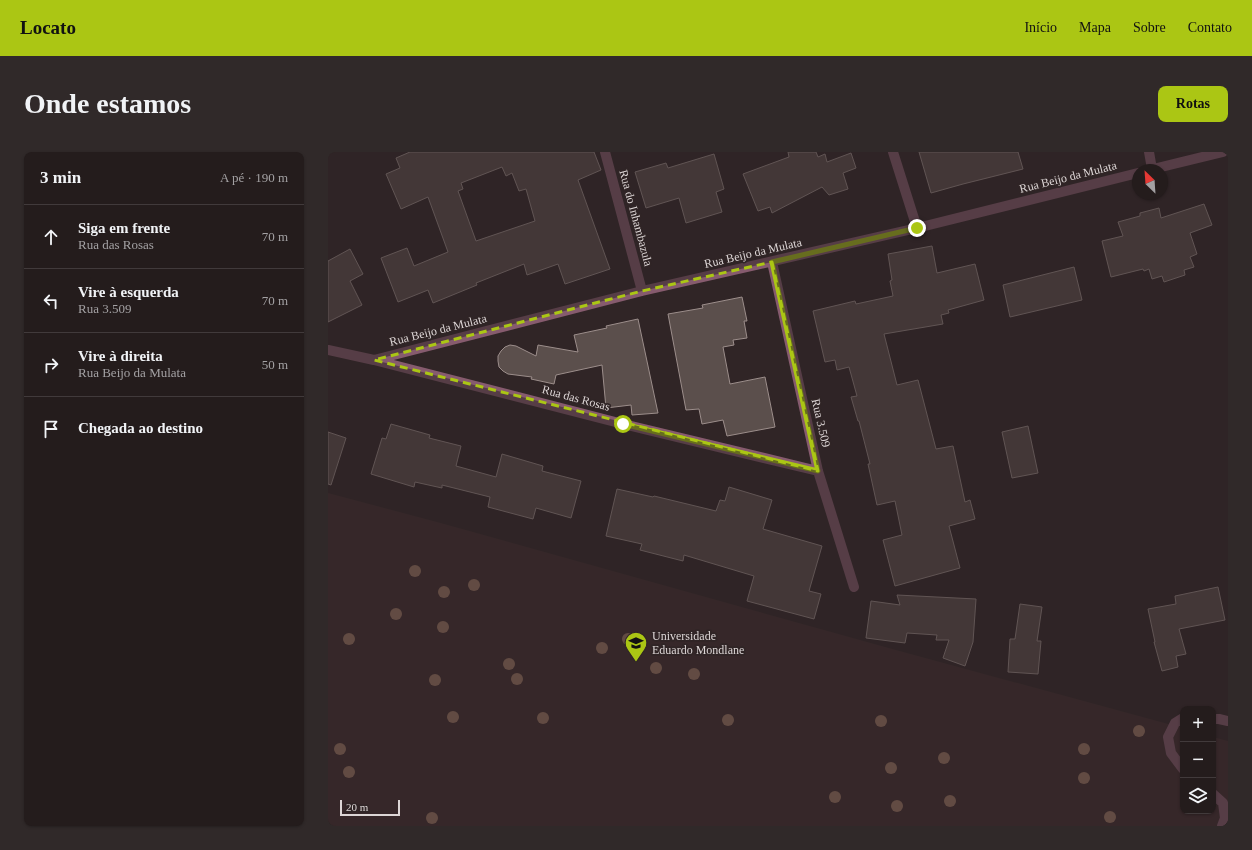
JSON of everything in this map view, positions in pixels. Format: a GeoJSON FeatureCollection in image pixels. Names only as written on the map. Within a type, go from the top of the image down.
{"type":"FeatureCollection","features":[{"type":"Feature","properties":{"kind":"street","name":"Rua do Inhambazula"},"geometry":{"type":"LineString","coordinates":[[605,152],[642,291]]}},
{"type":"Feature","properties":{"kind":"street"},"geometry":{"type":"LineString","coordinates":[[893,152],[917,228]]}},
{"type":"Feature","properties":{"kind":"street"},"geometry":{"type":"LineString","coordinates":[[1149,152],[1150,164]]}},
{"type":"Feature","properties":{"kind":"street"},"geometry":{"type":"LineString","coordinates":[[1168,166],[1223,152]]}},
{"type":"Feature","properties":{"kind":"street","name":"Rua Beijo da Mulata"},"geometry":{"type":"LineString","coordinates":[[374,360],[642,291],[917,228],[1132,174]]}},
{"type":"Feature","properties":{"kind":"street","name":"Rua 3.509"},"geometry":{"type":"LineString","coordinates":[[772,262],[818,471],[854,587]]}},
{"type":"Feature","properties":{"kind":"street","name":"Rua das Rosas"},"geometry":{"type":"LineString","coordinates":[[328,350],[374,360],[623,424],[818,471]]}},
{"type":"Feature","properties":{"kind":"street"},"geometry":{"type":"LineString","coordinates":[[1216,719],[1228,722]]}},
{"type":"Feature","properties":{"kind":"street"},"geometry":{"type":"LineString","coordinates":[[1180,720],[1175,723],[1168,737],[1171,753],[1180,764]]}},
{"type":"Feature","properties":{"kind":"street"},"geometry":{"type":"LineString","coordinates":[[1216,797],[1223,803],[1225,818],[1222,826]]}},
{"type":"Feature","properties":{"kind":"highlighted area"},"geometry":{"type":"Polygon","coordinates":[[[772,262],[818,471],[374,360],[642,291],[772,262]]]}},
{"type":"Feature","properties":{"kind":"shaded area","name":"Universidade Eduardo Mondlane"},"geometry":{"type":"Polygon","coordinates":[[[328,493],[1180,727],[1180,814],[1216,814],[1216,738],[1228,741],[1228,826],[328,826],[328,493]]]}},
{"type":"Feature","properties":{"kind":"building"},"geometry":{"type":"Polygon","coordinates":[[[410,152],[594,152],[601,170],[578,180],[610,269],[565,284],[558,264],[527,275],[524,264],[476,283],[477,285],[433,303],[428,290],[398,302],[381,258],[407,248],[414,266],[448,252],[428,197],[401,209],[386,174],[400,168],[396,158],[410,152]],[[502,167],[461,183],[463,189],[458,191],[476,241],[535,221],[526,189],[519,191],[512,173],[506,176],[502,167]]]}},
{"type":"Feature","properties":{"kind":"building"},"geometry":{"type":"Polygon","coordinates":[[[788,152],[816,152],[818,157],[825,154],[827,162],[851,153],[856,168],[843,173],[848,189],[829,195],[822,187],[772,213],[770,207],[758,211],[743,174],[789,157],[788,152]]]}},
{"type":"Feature","properties":{"kind":"building"},"geometry":{"type":"Polygon","coordinates":[[[919,152],[1018,152],[1023,169],[931,193],[919,152]]]}},
{"type":"Feature","properties":{"kind":"building"},"geometry":{"type":"Polygon","coordinates":[[[714,154],[724,189],[716,192],[722,212],[686,223],[679,198],[646,208],[635,172],[666,163],[668,168],[714,154]]]}},
{"type":"Feature","properties":{"kind":"building"},"geometry":{"type":"Polygon","coordinates":[[[1204,204],[1212,225],[1190,233],[1197,254],[1190,257],[1194,267],[1184,270],[1185,275],[1164,282],[1162,276],[1152,279],[1149,269],[1144,271],[1143,269],[1111,277],[1102,241],[1123,236],[1118,222],[1140,216],[1140,213],[1159,208],[1161,218],[1204,204]]]}},
{"type":"Feature","properties":{"kind":"building"},"geometry":{"type":"Polygon","coordinates":[[[932,246],[937,273],[975,264],[984,300],[948,310],[949,313],[941,315],[943,324],[884,334],[897,385],[918,380],[936,449],[953,446],[965,502],[970,500],[975,519],[949,526],[960,568],[895,586],[883,540],[902,535],[895,501],[877,505],[868,464],[870,464],[851,397],[857,396],[849,367],[837,370],[835,360],[825,362],[813,311],[855,301],[856,304],[893,296],[890,281],[892,280],[888,254],[932,246]]]}},
{"type":"Feature","properties":{"kind":"building"},"geometry":{"type":"Polygon","coordinates":[[[350,249],[363,274],[350,281],[362,305],[328,322],[328,261],[350,249]]]}},
{"type":"Feature","properties":{"kind":"building"},"geometry":{"type":"Polygon","coordinates":[[[1074,267],[1082,300],[1010,317],[1003,285],[1074,267]]]}},
{"type":"Feature","properties":{"kind":"building"},"geometry":{"type":"Polygon","coordinates":[[[742,297],[747,321],[744,321],[747,338],[733,340],[734,345],[723,347],[730,384],[765,377],[775,427],[727,436],[723,420],[702,424],[699,409],[686,410],[668,314],[703,308],[702,305],[742,297]]]}},
{"type":"Feature","properties":{"kind":"building"},"geometry":{"type":"Polygon","coordinates":[[[638,319],[658,413],[632,415],[631,405],[606,408],[602,365],[556,375],[554,384],[531,379],[532,377],[508,374],[499,367],[498,356],[505,347],[510,345],[516,346],[536,356],[538,345],[578,352],[574,335],[607,328],[606,326],[638,319]]]}},
{"type":"Feature","properties":{"kind":"building"},"geometry":{"type":"Polygon","coordinates":[[[391,424],[430,435],[429,438],[461,446],[456,466],[496,477],[502,454],[543,466],[542,471],[581,481],[571,518],[536,508],[533,519],[488,507],[490,497],[442,485],[442,488],[415,482],[414,487],[371,474],[382,438],[386,439],[391,424]]]}},
{"type":"Feature","properties":{"kind":"building"},"geometry":{"type":"Polygon","coordinates":[[[1028,426],[1038,473],[1012,478],[1002,432],[1028,426]]]}},
{"type":"Feature","properties":{"kind":"building"},"geometry":{"type":"Polygon","coordinates":[[[328,432],[346,438],[331,485],[328,484],[328,432]]]}},
{"type":"Feature","properties":{"kind":"building"},"geometry":{"type":"Polygon","coordinates":[[[729,487],[772,500],[763,529],[822,546],[809,591],[821,594],[814,619],[747,601],[754,576],[684,555],[683,561],[640,550],[642,544],[606,536],[617,489],[716,511],[720,500],[725,501],[729,487]]]}},
{"type":"Feature","properties":{"kind":"building"},"geometry":{"type":"Polygon","coordinates":[[[1218,587],[1225,620],[1179,629],[1186,654],[1176,656],[1178,667],[1162,671],[1154,642],[1148,609],[1176,604],[1175,596],[1218,587]]]}},
{"type":"Feature","properties":{"kind":"building"},"geometry":{"type":"Polygon","coordinates":[[[897,595],[976,599],[973,642],[965,666],[943,658],[949,640],[936,640],[937,635],[907,633],[905,643],[866,638],[871,601],[900,605],[897,595]]]}},
{"type":"Feature","properties":{"kind":"building"},"geometry":{"type":"Polygon","coordinates":[[[1020,604],[1042,607],[1037,641],[1041,641],[1038,674],[1008,672],[1010,639],[1015,639],[1020,604]]]}},
{"type":"Feature","properties":{"kind":"place","name":"Universidade Eduardo Mondlane"},"geometry":{"type":"Point","coordinates":[636,662]}},
{"type":"Feature","properties":{"kind":"route"},"geometry":{"type":"LineString","coordinates":[[623,424],[818,471],[772,262],[917,228]]}}]}
